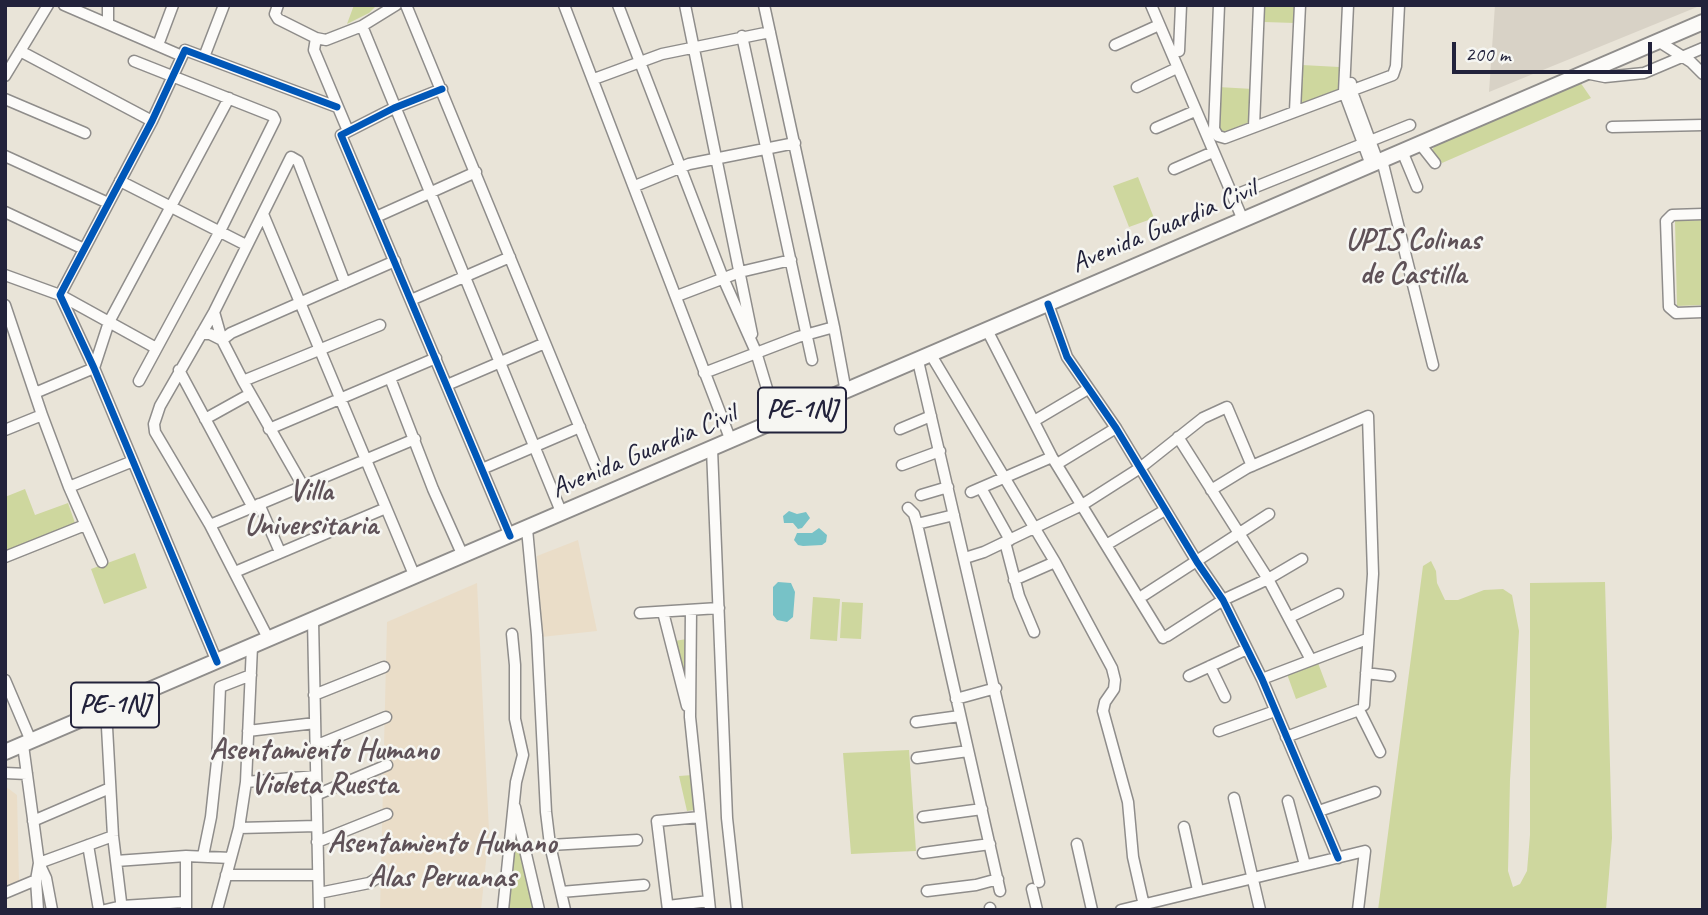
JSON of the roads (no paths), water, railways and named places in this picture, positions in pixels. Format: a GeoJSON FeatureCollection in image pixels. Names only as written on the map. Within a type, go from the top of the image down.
{"type":"FeatureCollection","features":[{"type":"Feature","properties":{"kind":"highway","name":"PE-1NJ"},"geometry":{"type":"LineString","coordinates":[[1377,162],[1703,22]]}},
{"type":"Feature","properties":{"kind":"highway","name":"Avenida Guardia Civil"},"geometry":{"type":"LineString","coordinates":[[5,752],[1377,162]]}},
{"type":"Feature","properties":{"kind":"street"},"geometry":{"type":"LineString","coordinates":[[5,76],[48,5]]}},
{"type":"Feature","properties":{"kind":"street"},"geometry":{"type":"LineString","coordinates":[[64,5],[77,8],[182,56]]}},
{"type":"Feature","properties":{"kind":"street"},"geometry":{"type":"LineString","coordinates":[[108,5],[108,24]]}},
{"type":"Feature","properties":{"kind":"street"},"geometry":{"type":"LineString","coordinates":[[154,44],[171,5]]}},
{"type":"Feature","properties":{"kind":"street"},"geometry":{"type":"LineString","coordinates":[[204,57],[224,5]]}},
{"type":"Feature","properties":{"kind":"street"},"geometry":{"type":"LineString","coordinates":[[278,5],[275,14],[278,19],[316,38],[326,40],[362,26],[392,6]]}},
{"type":"Feature","properties":{"kind":"street"},"geometry":{"type":"LineString","coordinates":[[406,5],[596,467]]}},
{"type":"Feature","properties":{"kind":"street"},"geometry":{"type":"LineString","coordinates":[[564,5],[731,441]]}},
{"type":"Feature","properties":{"kind":"street"},"geometry":{"type":"LineString","coordinates":[[618,5],[723,278],[756,352]]}},
{"type":"Feature","properties":{"kind":"street"},"geometry":{"type":"LineString","coordinates":[[685,5],[714,158],[756,352],[777,422]]}},
{"type":"Feature","properties":{"kind":"street"},"geometry":{"type":"LineString","coordinates":[[764,5],[846,392]]}},
{"type":"Feature","properties":{"kind":"street"},"geometry":{"type":"LineString","coordinates":[[1151,5],[1243,220]]}},
{"type":"Feature","properties":{"kind":"street"},"geometry":{"type":"LineString","coordinates":[[1179,51],[1181,5]]}},
{"type":"Feature","properties":{"kind":"street"},"geometry":{"type":"LineString","coordinates":[[1219,5],[1214,132],[1225,138],[1394,74],[1399,5]]}},
{"type":"Feature","properties":{"kind":"street"},"geometry":{"type":"LineString","coordinates":[[1254,127],[1259,5]]}},
{"type":"Feature","properties":{"kind":"street"},"geometry":{"type":"LineString","coordinates":[[1295,111],[1300,5]]}},
{"type":"Feature","properties":{"kind":"street"},"geometry":{"type":"LineString","coordinates":[[1348,5],[1348,91],[1377,162],[1433,365]]}},
{"type":"Feature","properties":{"kind":"street"},"geometry":{"type":"LineString","coordinates":[[1348,91],[1353,5]]}},
{"type":"Feature","properties":{"kind":"street"},"geometry":{"type":"LineString","coordinates":[[1115,45],[1159,25]]}},
{"type":"Feature","properties":{"kind":"street"},"geometry":{"type":"LineString","coordinates":[[362,26],[562,514]]}},
{"type":"Feature","properties":{"kind":"street"},"geometry":{"type":"LineString","coordinates":[[594,79],[692,47],[770,32]]}},
{"type":"Feature","properties":{"kind":"street"},"geometry":{"type":"LineString","coordinates":[[741,36],[812,360]]}},
{"type":"Feature","properties":{"kind":"street"},"geometry":{"type":"LineString","coordinates":[[316,38],[314,50],[348,131]]}},
{"type":"Feature","properties":{"kind":"street"},"geometry":{"type":"LineString","coordinates":[[1658,41],[1703,74]]}},
{"type":"Feature","properties":{"kind":"street"},"geometry":{"type":"LineString","coordinates":[[1584,73],[1605,77],[1644,73],[1703,48]]}},
{"type":"Feature","properties":{"kind":"street"},"geometry":{"type":"LineString","coordinates":[[60,295],[152,121],[185,50],[337,107]]}},
{"type":"Feature","properties":{"kind":"street"},"geometry":{"type":"LineString","coordinates":[[20,51],[152,121]]}},
{"type":"Feature","properties":{"kind":"street"},"geometry":{"type":"LineString","coordinates":[[134,61],[229,98],[275,120],[220,231],[139,381]]}},
{"type":"Feature","properties":{"kind":"street"},"geometry":{"type":"LineString","coordinates":[[1137,87],[1177,68]]}},
{"type":"Feature","properties":{"kind":"street"},"geometry":{"type":"LineString","coordinates":[[442,89],[394,108],[341,135],[510,536]]}},
{"type":"Feature","properties":{"kind":"street"},"geometry":{"type":"LineString","coordinates":[[34,393],[94,368],[109,322],[229,98]]}},
{"type":"Feature","properties":{"kind":"street"},"geometry":{"type":"LineString","coordinates":[[5,99],[85,133]]}},
{"type":"Feature","properties":{"kind":"street"},"geometry":{"type":"LineString","coordinates":[[1156,128],[1195,111]]}},
{"type":"Feature","properties":{"kind":"street"},"geometry":{"type":"LineString","coordinates":[[1233,196],[1410,125]]}},
{"type":"Feature","properties":{"kind":"street"},"geometry":{"type":"LineString","coordinates":[[1612,128],[1703,125]]}},
{"type":"Feature","properties":{"kind":"street"},"geometry":{"type":"LineString","coordinates":[[635,186],[680,167],[795,143]]}},
{"type":"Feature","properties":{"kind":"street"},"geometry":{"type":"LineString","coordinates":[[1420,144],[1435,163]]}},
{"type":"Feature","properties":{"kind":"street"},"geometry":{"type":"LineString","coordinates":[[1402,151],[1417,187]]}},
{"type":"Feature","properties":{"kind":"street"},"geometry":{"type":"LineString","coordinates":[[1174,169],[1213,152]]}},
{"type":"Feature","properties":{"kind":"street"},"geometry":{"type":"LineString","coordinates":[[5,156],[108,203]]}},
{"type":"Feature","properties":{"kind":"street"},"geometry":{"type":"LineString","coordinates":[[269,639],[210,525],[155,432],[156,415],[214,312],[291,157],[294,158],[345,283]]}},
{"type":"Feature","properties":{"kind":"street"},"geometry":{"type":"LineString","coordinates":[[376,217],[475,172]]}},
{"type":"Feature","properties":{"kind":"street"},"geometry":{"type":"LineString","coordinates":[[120,181],[246,244]]}},
{"type":"Feature","properties":{"kind":"street"},"geometry":{"type":"LineString","coordinates":[[5,212],[84,249]]}},
{"type":"Feature","properties":{"kind":"street"},"geometry":{"type":"LineString","coordinates":[[263,214],[415,577]]}},
{"type":"Feature","properties":{"kind":"street"},"geometry":{"type":"LineString","coordinates":[[1703,214],[1672,215],[1666,221],[1669,307],[1676,313],[1703,312]]}},
{"type":"Feature","properties":{"kind":"street"},"geometry":{"type":"LineString","coordinates":[[411,300],[465,279],[510,257]]}},
{"type":"Feature","properties":{"kind":"street"},"geometry":{"type":"LineString","coordinates":[[677,296],[740,272],[791,260]]}},
{"type":"Feature","properties":{"kind":"street"},"geometry":{"type":"LineString","coordinates":[[222,340],[231,333],[394,261]]}},
{"type":"Feature","properties":{"kind":"street"},"geometry":{"type":"LineString","coordinates":[[5,275],[60,295],[156,348]]}},
{"type":"Feature","properties":{"kind":"street"},"geometry":{"type":"LineString","coordinates":[[60,295],[94,368],[217,662]]}},
{"type":"Feature","properties":{"kind":"street"},"geometry":{"type":"LineString","coordinates":[[1048,304],[1067,357],[1116,428],[1223,600],[1262,679],[1338,858]]}},
{"type":"Feature","properties":{"kind":"street"},"geometry":{"type":"LineString","coordinates":[[5,305],[69,487],[102,562]]}},
{"type":"Feature","properties":{"kind":"street"},"geometry":{"type":"LineString","coordinates":[[214,312],[222,340],[303,486]]}},
{"type":"Feature","properties":{"kind":"street"},"geometry":{"type":"LineString","coordinates":[[243,380],[380,325]]}},
{"type":"Feature","properties":{"kind":"street"},"geometry":{"type":"LineString","coordinates":[[704,373],[806,334],[834,327]]}},
{"type":"Feature","properties":{"kind":"street"},"geometry":{"type":"LineString","coordinates":[[988,331],[1055,460],[1165,637],[1223,600],[1268,579],[1301,559]]}},
{"type":"Feature","properties":{"kind":"street"},"geometry":{"type":"LineString","coordinates":[[201,334],[210,334],[222,340]]}},
{"type":"Feature","properties":{"kind":"street"},"geometry":{"type":"LineString","coordinates":[[447,385],[545,343]]}},
{"type":"Feature","properties":{"kind":"street"},"geometry":{"type":"LineString","coordinates":[[269,429],[436,358]]}},
{"type":"Feature","properties":{"kind":"street"},"geometry":{"type":"LineString","coordinates":[[924,358],[931,416],[996,688],[1035,885],[1037,910]]}},
{"type":"Feature","properties":{"kind":"street"},"geometry":{"type":"LineString","coordinates":[[924,358],[1005,478],[1055,562],[1112,668],[1114,689],[1105,702],[1103,711],[1128,802],[1133,857],[1145,907]]}},
{"type":"Feature","properties":{"kind":"street"},"geometry":{"type":"LineString","coordinates":[[179,370],[256,505],[279,552]]}},
{"type":"Feature","properties":{"kind":"street"},"geometry":{"type":"LineString","coordinates":[[390,378],[433,489],[463,556]]}},
{"type":"Feature","properties":{"kind":"street"},"geometry":{"type":"LineString","coordinates":[[1034,421],[1088,389]]}},
{"type":"Feature","properties":{"kind":"street"},"geometry":{"type":"LineString","coordinates":[[205,419],[250,394]]}},
{"type":"Feature","properties":{"kind":"street"},"geometry":{"type":"LineString","coordinates":[[965,558],[1008,541],[1082,505],[1140,468],[1203,418],[1227,407],[1252,466]]}},
{"type":"Feature","properties":{"kind":"street"},"geometry":{"type":"LineString","coordinates":[[5,430],[42,415]]}},
{"type":"Feature","properties":{"kind":"street"},"geometry":{"type":"LineString","coordinates":[[900,429],[931,416]]}},
{"type":"Feature","properties":{"kind":"street"},"geometry":{"type":"LineString","coordinates":[[1210,490],[1252,466],[1367,416],[1373,574],[1364,705]]}},
{"type":"Feature","properties":{"kind":"street"},"geometry":{"type":"LineString","coordinates":[[482,469],[580,427]]}},
{"type":"Feature","properties":{"kind":"street"},"geometry":{"type":"LineString","coordinates":[[1034,632],[1014,580],[1008,541],[976,490],[1055,460],[1116,428]]}},
{"type":"Feature","properties":{"kind":"street"},"geometry":{"type":"LineString","coordinates":[[1178,437],[1268,579],[1311,660]]}},
{"type":"Feature","properties":{"kind":"street"},"geometry":{"type":"LineString","coordinates":[[210,525],[415,439]]}},
{"type":"Feature","properties":{"kind":"street"},"geometry":{"type":"LineString","coordinates":[[712,449],[727,818],[737,910]]}},
{"type":"Feature","properties":{"kind":"street"},"geometry":{"type":"LineString","coordinates":[[902,465],[940,451]]}},
{"type":"Feature","properties":{"kind":"street"},"geometry":{"type":"LineString","coordinates":[[69,487],[133,461]]}},
{"type":"Feature","properties":{"kind":"street"},"geometry":{"type":"LineString","coordinates":[[921,495],[948,487]]}},
{"type":"Feature","properties":{"kind":"street"},"geometry":{"type":"LineString","coordinates":[[234,572],[386,508]]}},
{"type":"Feature","properties":{"kind":"street"},"geometry":{"type":"LineString","coordinates":[[908,508],[914,514],[917,524],[1000,891]]}},
{"type":"Feature","properties":{"kind":"street"},"geometry":{"type":"LineString","coordinates":[[1106,545],[1165,510]]}},
{"type":"Feature","properties":{"kind":"street"},"geometry":{"type":"LineString","coordinates":[[1144,596],[1269,514]]}},
{"type":"Feature","properties":{"kind":"street"},"geometry":{"type":"LineString","coordinates":[[917,524],[954,515]]}},
{"type":"Feature","properties":{"kind":"street"},"geometry":{"type":"LineString","coordinates":[[5,557],[85,525]]}},
{"type":"Feature","properties":{"kind":"street"},"geometry":{"type":"LineString","coordinates":[[527,529],[550,845],[565,910]]}},
{"type":"Feature","properties":{"kind":"street"},"geometry":{"type":"LineString","coordinates":[[1014,580],[1055,562]]}},
{"type":"Feature","properties":{"kind":"street"},"geometry":{"type":"LineString","coordinates":[[1290,617],[1338,594]]}},
{"type":"Feature","properties":{"kind":"street"},"geometry":{"type":"LineString","coordinates":[[639,613],[719,608]]}},
{"type":"Feature","properties":{"kind":"street"},"geometry":{"type":"LineString","coordinates":[[691,610],[690,716],[710,905],[668,908],[657,821],[700,817]]}},
{"type":"Feature","properties":{"kind":"street"},"geometry":{"type":"LineString","coordinates":[[663,612],[690,716]]}},
{"type":"Feature","properties":{"kind":"street"},"geometry":{"type":"LineString","coordinates":[[313,621],[319,910]]}},
{"type":"Feature","properties":{"kind":"street"},"geometry":{"type":"LineString","coordinates":[[503,910],[514,803],[523,755],[515,719],[512,634]]}},
{"type":"Feature","properties":{"kind":"street"},"geometry":{"type":"LineString","coordinates":[[1262,679],[1367,639]]}},
{"type":"Feature","properties":{"kind":"street"},"geometry":{"type":"LineString","coordinates":[[217,910],[239,828],[246,782],[252,646]]}},
{"type":"Feature","properties":{"kind":"street"},"geometry":{"type":"LineString","coordinates":[[1189,676],[1247,649]]}},
{"type":"Feature","properties":{"kind":"street"},"geometry":{"type":"LineString","coordinates":[[1210,666],[1225,697]]}},
{"type":"Feature","properties":{"kind":"street"},"geometry":{"type":"LineString","coordinates":[[314,695],[384,667]]}},
{"type":"Feature","properties":{"kind":"street"},"geometry":{"type":"LineString","coordinates":[[1366,673],[1390,676]]}},
{"type":"Feature","properties":{"kind":"street"},"geometry":{"type":"LineString","coordinates":[[203,856],[211,817],[217,761],[220,687],[251,675]]}},
{"type":"Feature","properties":{"kind":"street"},"geometry":{"type":"LineString","coordinates":[[5,680],[27,743],[27,774],[39,863],[46,878],[52,910]]}},
{"type":"Feature","properties":{"kind":"street"},"geometry":{"type":"LineString","coordinates":[[956,699],[996,688]]}},
{"type":"Feature","properties":{"kind":"street"},"geometry":{"type":"LineString","coordinates":[[106,709],[113,836],[122,908]]}},
{"type":"Feature","properties":{"kind":"street"},"geometry":{"type":"LineString","coordinates":[[1286,737],[1359,710],[1380,752]]}},
{"type":"Feature","properties":{"kind":"street"},"geometry":{"type":"LineString","coordinates":[[1219,731],[1275,711]]}},
{"type":"Feature","properties":{"kind":"street"},"geometry":{"type":"LineString","coordinates":[[916,722],[960,716]]}},
{"type":"Feature","properties":{"kind":"street"},"geometry":{"type":"LineString","coordinates":[[315,746],[386,718]]}},
{"type":"Feature","properties":{"kind":"street"},"geometry":{"type":"LineString","coordinates":[[248,732],[315,723]]}},
{"type":"Feature","properties":{"kind":"street"},"geometry":{"type":"LineString","coordinates":[[917,758],[968,751]]}},
{"type":"Feature","properties":{"kind":"street"},"geometry":{"type":"LineString","coordinates":[[316,795],[387,765]]}},
{"type":"Feature","properties":{"kind":"street"},"geometry":{"type":"LineString","coordinates":[[5,774],[27,774]]}},
{"type":"Feature","properties":{"kind":"street"},"geometry":{"type":"LineString","coordinates":[[246,782],[316,776]]}},
{"type":"Feature","properties":{"kind":"street"},"geometry":{"type":"LineString","coordinates":[[33,821],[110,788]]}},
{"type":"Feature","properties":{"kind":"street"},"geometry":{"type":"LineString","coordinates":[[1319,811],[1375,792]]}},
{"type":"Feature","properties":{"kind":"street"},"geometry":{"type":"LineString","coordinates":[[1234,798],[1260,910]]}},
{"type":"Feature","properties":{"kind":"street"},"geometry":{"type":"LineString","coordinates":[[1288,801],[1305,865]]}},
{"type":"Feature","properties":{"kind":"street"},"geometry":{"type":"LineString","coordinates":[[514,803],[539,910]]}},
{"type":"Feature","properties":{"kind":"street"},"geometry":{"type":"LineString","coordinates":[[923,817],[982,809]]}},
{"type":"Feature","properties":{"kind":"street"},"geometry":{"type":"LineString","coordinates":[[317,842],[387,814]]}},
{"type":"Feature","properties":{"kind":"street"},"geometry":{"type":"LineString","coordinates":[[239,828],[317,826]]}},
{"type":"Feature","properties":{"kind":"street"},"geometry":{"type":"LineString","coordinates":[[1184,827],[1198,890]]}},
{"type":"Feature","properties":{"kind":"street"},"geometry":{"type":"LineString","coordinates":[[39,863],[113,836]]}},
{"type":"Feature","properties":{"kind":"street"},"geometry":{"type":"LineString","coordinates":[[550,845],[637,840]]}},
{"type":"Feature","properties":{"kind":"street"},"geometry":{"type":"LineString","coordinates":[[923,853],[990,844]]}},
{"type":"Feature","properties":{"kind":"street"},"geometry":{"type":"LineString","coordinates":[[1077,844],[1092,910]]}},
{"type":"Feature","properties":{"kind":"street"},"geometry":{"type":"LineString","coordinates":[[88,845],[99,910]]}},
{"type":"Feature","properties":{"kind":"street"},"geometry":{"type":"LineString","coordinates":[[1121,910],[1145,907],[1198,890],[1365,852],[1358,910]]}},
{"type":"Feature","properties":{"kind":"street"},"geometry":{"type":"LineString","coordinates":[[105,910],[186,906],[186,856]]}},
{"type":"Feature","properties":{"kind":"street"},"geometry":{"type":"LineString","coordinates":[[116,861],[186,856],[231,858]]}},
{"type":"Feature","properties":{"kind":"street"},"geometry":{"type":"LineString","coordinates":[[38,910],[36,880],[39,863]]}},
{"type":"Feature","properties":{"kind":"street"},"geometry":{"type":"LineString","coordinates":[[319,892],[369,883],[384,874]]}},
{"type":"Feature","properties":{"kind":"street"},"geometry":{"type":"LineString","coordinates":[[226,875],[318,875]]}},
{"type":"Feature","properties":{"kind":"street"},"geometry":{"type":"LineString","coordinates":[[927,891],[976,885],[998,879]]}},
{"type":"Feature","properties":{"kind":"street"},"geometry":{"type":"LineString","coordinates":[[5,893],[36,880]]}},
{"type":"Feature","properties":{"kind":"street"},"geometry":{"type":"LineString","coordinates":[[561,892],[644,885]]}},
{"type":"Feature","properties":{"kind":"water"},"geometry":{"type":"Polygon","coordinates":[[[789,511],[797,514],[806,512],[810,518],[798,529],[793,523],[784,523],[783,516],[789,511]]]}},
{"type":"Feature","properties":{"kind":"water"},"geometry":{"type":"Polygon","coordinates":[[[819,528],[827,535],[826,542],[822,545],[803,546],[794,540],[797,533],[812,533],[819,528]]]}},
{"type":"Feature","properties":{"kind":"water"},"geometry":{"type":"Polygon","coordinates":[[[778,582],[791,583],[795,592],[793,617],[787,622],[777,620],[773,615],[773,587],[778,582]]]}},
{"type":"Feature","properties":{"kind":"district","name":"UPIS Colinas de Castilla"},"geometry":{"type":"Point","coordinates":[1413,258]}},
{"type":"Feature","properties":{"kind":"district","name":"Villa Universitaria"},"geometry":{"type":"Point","coordinates":[311,509]}},
{"type":"Feature","properties":{"kind":"district","name":"Asentamiento Humano Violeta Ruesta"},"geometry":{"type":"Point","coordinates":[324,768]}},
{"type":"Feature","properties":{"kind":"district","name":"Asentamiento Humano Alas Peruanas"},"geometry":{"type":"Point","coordinates":[442,861]}}]}
